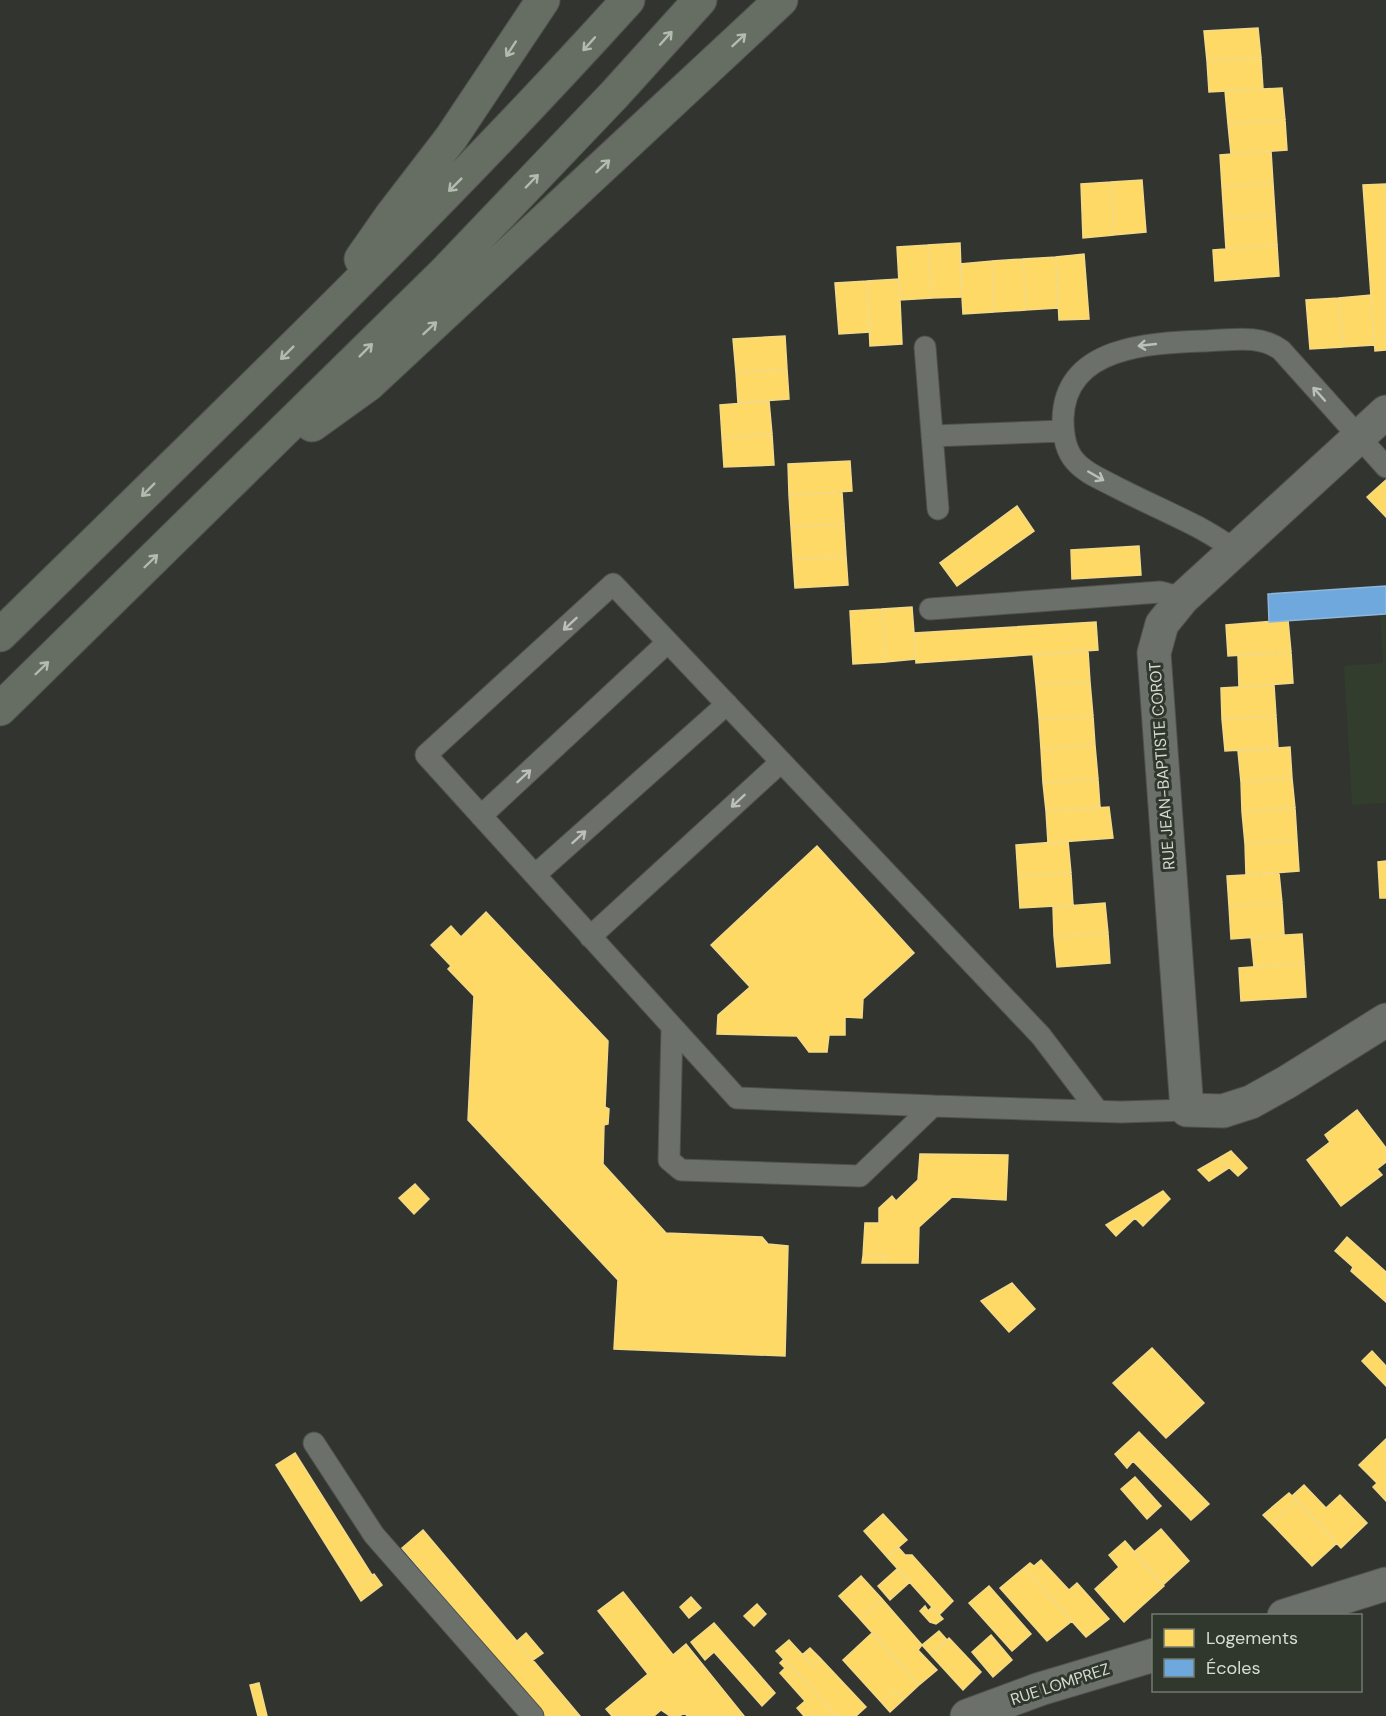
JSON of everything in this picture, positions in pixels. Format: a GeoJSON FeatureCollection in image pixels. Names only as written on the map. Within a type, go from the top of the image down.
{"type":"FeatureCollection","features":[{"type":"Feature","properties":{"kind":"highway"},"geometry":{"type":"LineString","coordinates":[[316,324],[391,216],[450,138],[543,0]]}},
{"type":"Feature","properties":{"kind":"highway"},"geometry":{"type":"LineString","coordinates":[[0,635],[462,178],[568,67],[628,0]]}},
{"type":"Feature","properties":{"kind":"highway"},"geometry":{"type":"LineString","coordinates":[[0,709],[445,272],[614,95],[699,0]]}},
{"type":"Feature","properties":{"kind":"highway"},"geometry":{"type":"LineString","coordinates":[[235,479],[369,384],[782,0]]}},
{"type":"Feature","properties":{"kind":"street","name":"RUE JEAN-BAPTISTE COROT"},"geometry":{"type":"LineString","coordinates":[[1186,1110],[1154,653],[1162,624],[1183,598],[1386,412]]}},
{"type":"Feature","properties":{"kind":"street"},"geometry":{"type":"LineString","coordinates":[[1186,1110],[1223,1112],[1251,1102],[1386,1020]]}},
{"type":"Feature","properties":{"kind":"street"},"geometry":{"type":"LineString","coordinates":[[1290,1614],[1386,1584]]}},
{"type":"Feature","properties":{"kind":"street","name":"RUE LOMPREZ"},"geometry":{"type":"LineString","coordinates":[[967,1716],[1031,1692],[1152,1656]]}},
{"type":"Feature","properties":{"kind":"lane"},"geometry":{"type":"LineString","coordinates":[[1235,549],[1085,470],[1076,462],[1068,450],[1063,431],[1066,398],[1071,385],[1080,374],[1108,355],[1133,346],[1171,342],[1256,339],[1270,343],[1281,350],[1386,467]]}},
{"type":"Feature","properties":{"kind":"lane"},"geometry":{"type":"LineString","coordinates":[[925,347],[938,509]]}},
{"type":"Feature","properties":{"kind":"lane"},"geometry":{"type":"LineString","coordinates":[[932,436],[1063,431]]}},
{"type":"Feature","properties":{"kind":"lane"},"geometry":{"type":"LineString","coordinates":[[1098,1112],[1041,1036],[613,584],[426,755],[737,1098],[1098,1112],[1186,1110]]}},
{"type":"Feature","properties":{"kind":"lane"},"geometry":{"type":"LineString","coordinates":[[930,609],[1160,592],[1183,598]]}},
{"type":"Feature","properties":{"kind":"lane"},"geometry":{"type":"LineString","coordinates":[[481,816],[668,642]]}},
{"type":"Feature","properties":{"kind":"lane"},"geometry":{"type":"LineString","coordinates":[[535,876],[727,704]]}},
{"type":"Feature","properties":{"kind":"lane"},"geometry":{"type":"LineString","coordinates":[[590,937],[781,762]]}},
{"type":"Feature","properties":{"kind":"lane"},"geometry":{"type":"LineString","coordinates":[[672,1027],[669,1160],[681,1170],[860,1176],[933,1106]]}},
{"type":"Feature","properties":{"kind":"lane"},"geometry":{"type":"LineString","coordinates":[[314,1443],[374,1535],[533,1716]]}},
{"type":"Feature","properties":{"kind":"shaded area"},"geometry":{"type":"Polygon","coordinates":[[[1386,614],[1386,803],[1352,805],[1344,666],[1383,663],[1380,615],[1386,614]]]}},
{"type":"Feature","properties":{"kind":"building: Logements"},"geometry":{"type":"Polygon","coordinates":[[[1258,28],[1261,58],[1207,61],[1204,31],[1258,28]]]}},
{"type":"Feature","properties":{"kind":"building: Logements"},"geometry":{"type":"Polygon","coordinates":[[[1261,58],[1263,89],[1209,92],[1207,61],[1261,58]]]}},
{"type":"Feature","properties":{"kind":"building: Logements"},"geometry":{"type":"Polygon","coordinates":[[[1282,88],[1285,120],[1228,124],[1225,91],[1282,88]]]}},
{"type":"Feature","properties":{"kind":"building: Logements"},"geometry":{"type":"Polygon","coordinates":[[[1285,120],[1287,150],[1231,154],[1228,124],[1285,120]]]}},
{"type":"Feature","properties":{"kind":"building: Logements"},"geometry":{"type":"Polygon","coordinates":[[[1271,151],[1273,183],[1222,187],[1220,155],[1271,151]]]}},
{"type":"Feature","properties":{"kind":"building: Logements"},"geometry":{"type":"Polygon","coordinates":[[[1142,180],[1146,232],[1114,235],[1111,182],[1142,180]]]}},
{"type":"Feature","properties":{"kind":"building: Logements"},"geometry":{"type":"Polygon","coordinates":[[[1111,182],[1114,235],[1083,238],[1081,184],[1111,182]]]}},
{"type":"Feature","properties":{"kind":"building: Logements"},"geometry":{"type":"Polygon","coordinates":[[[1273,183],[1275,214],[1224,218],[1222,187],[1273,183]]]}},
{"type":"Feature","properties":{"kind":"building: Logements"},"geometry":{"type":"Polygon","coordinates":[[[1386,184],[1386,350],[1375,351],[1363,185],[1386,184]]]}},
{"type":"Feature","properties":{"kind":"building: Logements"},"geometry":{"type":"Polygon","coordinates":[[[1275,214],[1277,245],[1226,249],[1224,218],[1275,214]]]}},
{"type":"Feature","properties":{"kind":"building: Logements"},"geometry":{"type":"Polygon","coordinates":[[[960,243],[962,297],[932,298],[928,245],[960,243]]]}},
{"type":"Feature","properties":{"kind":"building: Logements"},"geometry":{"type":"Polygon","coordinates":[[[928,245],[932,298],[900,300],[897,247],[928,245]]]}},
{"type":"Feature","properties":{"kind":"building: Logements"},"geometry":{"type":"Polygon","coordinates":[[[1277,245],[1279,276],[1215,281],[1213,250],[1277,245]]]}},
{"type":"Feature","properties":{"kind":"building: Logements"},"geometry":{"type":"Polygon","coordinates":[[[1084,254],[1089,319],[1059,320],[1056,257],[1084,254]]]}},
{"type":"Feature","properties":{"kind":"building: Logements"},"geometry":{"type":"Polygon","coordinates":[[[1056,257],[1058,308],[1026,310],[1023,259],[1056,257]]]}},
{"type":"Feature","properties":{"kind":"building: Logements"},"geometry":{"type":"Polygon","coordinates":[[[1023,259],[1026,310],[994,312],[992,261],[1023,259]]]}},
{"type":"Feature","properties":{"kind":"building: Logements"},"geometry":{"type":"Polygon","coordinates":[[[992,261],[994,312],[963,314],[960,264],[992,261]]]}},
{"type":"Feature","properties":{"kind":"building: Logements"},"geometry":{"type":"Polygon","coordinates":[[[899,279],[902,344],[870,346],[867,281],[899,279]]]}},
{"type":"Feature","properties":{"kind":"building: Logements"},"geometry":{"type":"Polygon","coordinates":[[[867,281],[870,332],[839,334],[835,283],[867,281]]]}},
{"type":"Feature","properties":{"kind":"building: Logements"},"geometry":{"type":"Polygon","coordinates":[[[1371,295],[1374,345],[1343,347],[1339,298],[1371,295]]]}},
{"type":"Feature","properties":{"kind":"building: Logements"},"geometry":{"type":"Polygon","coordinates":[[[1339,298],[1343,347],[1310,349],[1306,300],[1339,298]]]}},
{"type":"Feature","properties":{"kind":"building: Logements"},"geometry":{"type":"Polygon","coordinates":[[[785,336],[787,369],[736,373],[733,339],[785,336]]]}},
{"type":"Feature","properties":{"kind":"building: Logements"},"geometry":{"type":"Polygon","coordinates":[[[787,369],[789,399],[738,403],[736,373],[787,369]]]}},
{"type":"Feature","properties":{"kind":"building: Logements"},"geometry":{"type":"Polygon","coordinates":[[[769,401],[772,434],[722,437],[720,405],[769,401]]]}},
{"type":"Feature","properties":{"kind":"building: Logements"},"geometry":{"type":"Polygon","coordinates":[[[772,434],[774,465],[724,467],[722,437],[772,434]]]}},
{"type":"Feature","properties":{"kind":"building: Logements"},"geometry":{"type":"Polygon","coordinates":[[[850,461],[852,491],[789,495],[788,464],[850,461]]]}},
{"type":"Feature","properties":{"kind":"building: Logements"},"geometry":{"type":"Polygon","coordinates":[[[1386,480],[1386,517],[1367,497],[1386,480]]]}},
{"type":"Feature","properties":{"kind":"building: Logements"},"geometry":{"type":"Polygon","coordinates":[[[842,492],[844,524],[791,527],[789,495],[842,492]]]}},
{"type":"Feature","properties":{"kind":"building: Logements"},"geometry":{"type":"Polygon","coordinates":[[[1017,506],[1034,531],[957,586],[940,563],[1017,506]]]}},
{"type":"Feature","properties":{"kind":"building: Logements"},"geometry":{"type":"Polygon","coordinates":[[[844,524],[846,556],[793,559],[791,527],[844,524]]]}},
{"type":"Feature","properties":{"kind":"building: Logements"},"geometry":{"type":"Polygon","coordinates":[[[1139,546],[1141,575],[1072,579],[1071,550],[1139,546]]]}},
{"type":"Feature","properties":{"kind":"building: Logements"},"geometry":{"type":"Polygon","coordinates":[[[846,556],[848,585],[795,588],[793,559],[846,556]]]}},
{"type":"Feature","properties":{"kind":"building: Logements"},"geometry":{"type":"Polygon","coordinates":[[[912,607],[916,659],[886,662],[882,609],[912,607]]]}},
{"type":"Feature","properties":{"kind":"building: Logements"},"geometry":{"type":"Polygon","coordinates":[[[882,609],[886,662],[853,664],[850,611],[882,609]]]}},
{"type":"Feature","properties":{"kind":"building: Logements"},"geometry":{"type":"Polygon","coordinates":[[[1288,620],[1291,652],[1228,656],[1226,625],[1288,620]]]}},
{"type":"Feature","properties":{"kind":"building: Logements"},"geometry":{"type":"Polygon","coordinates":[[[1096,622],[1098,650],[916,663],[914,633],[1096,622]]]}},
{"type":"Feature","properties":{"kind":"building: Logements"},"geometry":{"type":"Polygon","coordinates":[[[1088,651],[1090,682],[1036,685],[1033,655],[1088,651]]]}},
{"type":"Feature","properties":{"kind":"building: Logements"},"geometry":{"type":"Polygon","coordinates":[[[1291,652],[1293,683],[1239,687],[1238,656],[1291,652]]]}},
{"type":"Feature","properties":{"kind":"building: Logements"},"geometry":{"type":"Polygon","coordinates":[[[1090,682],[1093,716],[1039,719],[1036,685],[1090,682]]]}},
{"type":"Feature","properties":{"kind":"building: Logements"},"geometry":{"type":"Polygon","coordinates":[[[1274,685],[1276,716],[1222,719],[1221,688],[1274,685]]]}},
{"type":"Feature","properties":{"kind":"building: Logements"},"geometry":{"type":"Polygon","coordinates":[[[1093,716],[1095,745],[1041,749],[1039,719],[1093,716]]]}},
{"type":"Feature","properties":{"kind":"building: Logements"},"geometry":{"type":"Polygon","coordinates":[[[1276,716],[1278,748],[1225,751],[1222,719],[1276,716]]]}},
{"type":"Feature","properties":{"kind":"building: Logements"},"geometry":{"type":"Polygon","coordinates":[[[1095,745],[1098,779],[1043,783],[1041,749],[1095,745]]]}},
{"type":"Feature","properties":{"kind":"building: Logements"},"geometry":{"type":"Polygon","coordinates":[[[1290,747],[1292,778],[1241,782],[1238,751],[1290,747]]]}},
{"type":"Feature","properties":{"kind":"building: Logements"},"geometry":{"type":"Polygon","coordinates":[[[1292,778],[1295,808],[1242,812],[1241,782],[1292,778]]]}},
{"type":"Feature","properties":{"kind":"building: Logements"},"geometry":{"type":"Polygon","coordinates":[[[1098,779],[1100,807],[1046,811],[1043,783],[1098,779]]]}},
{"type":"Feature","properties":{"kind":"building: Logements"},"geometry":{"type":"Polygon","coordinates":[[[1109,807],[1113,838],[1048,843],[1046,811],[1109,807]]]}},
{"type":"Feature","properties":{"kind":"building: Logements"},"geometry":{"type":"Polygon","coordinates":[[[1295,808],[1297,840],[1245,844],[1242,812],[1295,808]]]}},
{"type":"Feature","properties":{"kind":"building: Logements"},"geometry":{"type":"Polygon","coordinates":[[[1297,840],[1299,871],[1246,875],[1245,844],[1297,840]]]}},
{"type":"Feature","properties":{"kind":"building: Logements"},"geometry":{"type":"Polygon","coordinates":[[[1068,841],[1071,873],[1018,876],[1016,845],[1068,841]]]}},
{"type":"Feature","properties":{"kind":"building: Logements"},"geometry":{"type":"Polygon","coordinates":[[[817,846],[914,953],[863,999],[862,1018],[845,1017],[845,1035],[829,1035],[827,1052],[809,1052],[797,1036],[717,1034],[718,1015],[750,987],[711,945],[817,846]]]}},
{"type":"Feature","properties":{"kind":"building: Logements"},"geometry":{"type":"Polygon","coordinates":[[[1386,861],[1386,898],[1380,898],[1378,862],[1386,861]]]}},
{"type":"Feature","properties":{"kind":"building: Logements"},"geometry":{"type":"Polygon","coordinates":[[[1071,873],[1073,905],[1020,908],[1018,876],[1071,873]]]}},
{"type":"Feature","properties":{"kind":"building: Logements"},"geometry":{"type":"Polygon","coordinates":[[[1279,873],[1282,903],[1229,906],[1227,876],[1279,873]]]}},
{"type":"Feature","properties":{"kind":"building: Logements"},"geometry":{"type":"Polygon","coordinates":[[[1105,903],[1108,933],[1054,936],[1053,907],[1105,903]]]}},
{"type":"Feature","properties":{"kind":"building: Logements"},"geometry":{"type":"Polygon","coordinates":[[[1282,903],[1284,935],[1231,939],[1229,906],[1282,903]]]}},
{"type":"Feature","properties":{"kind":"building: Logements"},"geometry":{"type":"Polygon","coordinates":[[[486,912],[608,1041],[605,1107],[609,1109],[608,1124],[604,1125],[603,1164],[666,1233],[762,1237],[768,1244],[788,1246],[785,1356],[614,1349],[618,1280],[468,1120],[474,996],[448,969],[451,966],[431,945],[451,926],[461,937],[486,912]]]}},
{"type":"Feature","properties":{"kind":"building: Logements"},"geometry":{"type":"Polygon","coordinates":[[[1108,933],[1110,963],[1057,967],[1054,936],[1108,933]]]}},
{"type":"Feature","properties":{"kind":"building: Logements"},"geometry":{"type":"Polygon","coordinates":[[[1302,934],[1304,963],[1254,967],[1251,937],[1302,934]]]}},
{"type":"Feature","properties":{"kind":"building: Logements"},"geometry":{"type":"Polygon","coordinates":[[[1304,963],[1306,997],[1241,1001],[1239,968],[1304,963]]]}},
{"type":"Feature","properties":{"kind":"building: Logements"},"geometry":{"type":"Polygon","coordinates":[[[1357,1110],[1386,1148],[1386,1162],[1377,1169],[1382,1175],[1341,1206],[1307,1160],[1330,1142],[1325,1135],[1357,1110]]]}},
{"type":"Feature","properties":{"kind":"building: Logements"},"geometry":{"type":"Polygon","coordinates":[[[1231,1151],[1247,1168],[1238,1176],[1219,1158],[1231,1151]]]}},
{"type":"Feature","properties":{"kind":"building: Logements"},"geometry":{"type":"Polygon","coordinates":[[[920,1154],[1008,1155],[1006,1200],[952,1197],[919,1227],[918,1263],[884,1263],[884,1255],[863,1256],[865,1223],[879,1223],[879,1208],[892,1196],[896,1201],[918,1180],[920,1154]]]}},
{"type":"Feature","properties":{"kind":"building: Logements"},"geometry":{"type":"Polygon","coordinates":[[[1219,1158],[1229,1168],[1209,1181],[1198,1170],[1219,1158]]]}},
{"type":"Feature","properties":{"kind":"building: Logements"},"geometry":{"type":"Polygon","coordinates":[[[415,1184],[429,1199],[414,1214],[399,1198],[415,1184]]]}},
{"type":"Feature","properties":{"kind":"building: Logements"},"geometry":{"type":"Polygon","coordinates":[[[1163,1191],[1170,1199],[1143,1226],[1135,1218],[1116,1236],[1106,1225],[1163,1191]]]}},
{"type":"Feature","properties":{"kind":"building: Logements"},"geometry":{"type":"Polygon","coordinates":[[[1347,1237],[1386,1272],[1386,1302],[1351,1271],[1353,1267],[1335,1251],[1347,1237]]]}},
{"type":"Feature","properties":{"kind":"building: Logements"},"geometry":{"type":"Polygon","coordinates":[[[884,1255],[884,1263],[862,1263],[863,1256],[884,1255]]]}},
{"type":"Feature","properties":{"kind":"building: Logements"},"geometry":{"type":"Polygon","coordinates":[[[1012,1283],[1035,1309],[1009,1332],[981,1301],[1012,1283]]]}},
{"type":"Feature","properties":{"kind":"building: Logements"},"geometry":{"type":"Polygon","coordinates":[[[1152,1348],[1204,1403],[1166,1438],[1113,1383],[1152,1348]]]}},
{"type":"Feature","properties":{"kind":"building: Logements"},"geometry":{"type":"Polygon","coordinates":[[[1372,1351],[1386,1366],[1386,1386],[1362,1361],[1372,1351]]]}},
{"type":"Feature","properties":{"kind":"building: Logements"},"geometry":{"type":"Polygon","coordinates":[[[1139,1432],[1209,1504],[1191,1520],[1133,1461],[1127,1468],[1115,1454],[1139,1432]]]}},
{"type":"Feature","properties":{"kind":"building: Logements"},"geometry":{"type":"Polygon","coordinates":[[[1386,1439],[1386,1501],[1373,1487],[1377,1483],[1359,1465],[1386,1439]]]}},
{"type":"Feature","properties":{"kind":"building: Logements"},"geometry":{"type":"Polygon","coordinates":[[[295,1453],[372,1575],[353,1588],[276,1465],[295,1453]]]}},
{"type":"Feature","properties":{"kind":"building: Logements"},"geometry":{"type":"Polygon","coordinates":[[[1135,1477],[1161,1506],[1147,1519],[1121,1489],[1135,1477]]]}},
{"type":"Feature","properties":{"kind":"building: Logements"},"geometry":{"type":"Polygon","coordinates":[[[1304,1485],[1326,1508],[1340,1495],[1367,1523],[1341,1548],[1292,1496],[1304,1485]]]}},
{"type":"Feature","properties":{"kind":"building: Logements"},"geometry":{"type":"Polygon","coordinates":[[[1289,1493],[1297,1501],[1272,1524],[1263,1515],[1289,1493]]]}},
{"type":"Feature","properties":{"kind":"building: Logements"},"geometry":{"type":"Polygon","coordinates":[[[1297,1501],[1337,1543],[1312,1566],[1272,1524],[1297,1501]]]}},
{"type":"Feature","properties":{"kind":"building: Logements"},"geometry":{"type":"Polygon","coordinates":[[[883,1514],[907,1540],[887,1557],[864,1531],[883,1514]]]}},
{"type":"Feature","properties":{"kind":"building: Logements"},"geometry":{"type":"Polygon","coordinates":[[[1161,1529],[1189,1561],[1163,1585],[1134,1552],[1161,1529]]]}},
{"type":"Feature","properties":{"kind":"building: Logements"},"geometry":{"type":"Polygon","coordinates":[[[423,1530],[580,1716],[545,1716],[402,1548],[423,1530]]]}},
{"type":"Feature","properties":{"kind":"building: Logements"},"geometry":{"type":"Polygon","coordinates":[[[1125,1541],[1164,1586],[1124,1622],[1095,1589],[1119,1567],[1109,1555],[1125,1541]]]}},
{"type":"Feature","properties":{"kind":"building: Logements"},"geometry":{"type":"Polygon","coordinates":[[[898,1547],[905,1555],[912,1555],[953,1601],[939,1615],[887,1557],[898,1547]]]}},
{"type":"Feature","properties":{"kind":"building: Logements"},"geometry":{"type":"Polygon","coordinates":[[[1041,1560],[1069,1590],[1077,1583],[1109,1619],[1086,1637],[1024,1568],[1030,1563],[1034,1566],[1041,1560]]]}},
{"type":"Feature","properties":{"kind":"building: Logements"},"geometry":{"type":"Polygon","coordinates":[[[898,1568],[910,1582],[890,1600],[878,1586],[898,1568]]]}},
{"type":"Feature","properties":{"kind":"building: Logements"},"geometry":{"type":"Polygon","coordinates":[[[1024,1568],[1072,1621],[1047,1641],[1000,1588],[1024,1568]]]}},
{"type":"Feature","properties":{"kind":"building: Logements"},"geometry":{"type":"Polygon","coordinates":[[[374,1574],[382,1585],[361,1601],[353,1588],[374,1574]]]}},
{"type":"Feature","properties":{"kind":"building: Logements"},"geometry":{"type":"Polygon","coordinates":[[[861,1576],[882,1599],[860,1619],[839,1596],[861,1576]]]}},
{"type":"Feature","properties":{"kind":"building: Logements"},"geometry":{"type":"Polygon","coordinates":[[[989,1586],[1031,1634],[1012,1651],[969,1603],[989,1586]]]}},
{"type":"Feature","properties":{"kind":"building: Logements"},"geometry":{"type":"Polygon","coordinates":[[[623,1592],[673,1655],[686,1644],[744,1716],[687,1716],[685,1713],[670,1716],[661,1710],[654,1716],[612,1716],[606,1709],[648,1674],[598,1611],[623,1592]]]}},
{"type":"Feature","properties":{"kind":"building: Logements"},"geometry":{"type":"Polygon","coordinates":[[[691,1597],[701,1608],[689,1618],[680,1607],[691,1597]]]}},
{"type":"Feature","properties":{"kind":"building: Logements"},"geometry":{"type":"Polygon","coordinates":[[[882,1599],[922,1645],[918,1650],[937,1670],[919,1685],[860,1619],[882,1599]]]}},
{"type":"Feature","properties":{"kind":"building: Logements"},"geometry":{"type":"Polygon","coordinates":[[[757,1604],[766,1614],[754,1626],[744,1616],[757,1604]]]}},
{"type":"Feature","properties":{"kind":"building: Logements"},"geometry":{"type":"Polygon","coordinates":[[[925,1606],[928,1611],[932,1607],[943,1619],[936,1624],[930,1622],[920,1611],[925,1606]]]}},
{"type":"Feature","properties":{"kind":"building: Logements"},"geometry":{"type":"Polygon","coordinates":[[[714,1623],[775,1693],[762,1706],[714,1652],[705,1660],[691,1642],[714,1623]]]}},
{"type":"Feature","properties":{"kind":"building: Logements"},"geometry":{"type":"Polygon","coordinates":[[[939,1631],[947,1640],[931,1655],[922,1645],[939,1631]]]}},
{"type":"Feature","properties":{"kind":"building: Logements"},"geometry":{"type":"Polygon","coordinates":[[[526,1633],[543,1653],[533,1660],[517,1641],[526,1633]]]}},
{"type":"Feature","properties":{"kind":"building: Logements"},"geometry":{"type":"Polygon","coordinates":[[[872,1633],[919,1685],[903,1700],[895,1690],[882,1703],[843,1660],[872,1633]]]}},
{"type":"Feature","properties":{"kind":"building: Logements"},"geometry":{"type":"Polygon","coordinates":[[[991,1635],[1012,1660],[993,1677],[972,1652],[991,1635]]]}},
{"type":"Feature","properties":{"kind":"building: Logements"},"geometry":{"type":"Polygon","coordinates":[[[949,1638],[981,1672],[963,1690],[931,1655],[949,1638]]]}},
{"type":"Feature","properties":{"kind":"building: Logements"},"geometry":{"type":"Polygon","coordinates":[[[789,1640],[813,1666],[821,1659],[866,1707],[856,1716],[837,1716],[776,1651],[789,1640]]]}},
{"type":"Feature","properties":{"kind":"building: Logements"},"geometry":{"type":"Polygon","coordinates":[[[810,1648],[821,1659],[813,1666],[802,1655],[810,1648]]]}},
{"type":"Feature","properties":{"kind":"building: Logements"},"geometry":{"type":"Polygon","coordinates":[[[784,1659],[837,1716],[804,1716],[797,1708],[805,1701],[780,1673],[785,1668],[780,1663],[784,1659]]]}},
{"type":"Feature","properties":{"kind":"building: Logements"},"geometry":{"type":"Polygon","coordinates":[[[259,1683],[267,1716],[258,1716],[250,1685],[259,1683]]]}},
{"type":"Feature","properties":{"kind":"building: Logements"},"geometry":{"type":"Polygon","coordinates":[[[895,1690],[903,1700],[890,1712],[882,1703],[895,1690]]]}},
{"type":"Feature","properties":{"kind":"building: Écoles"},"geometry":{"type":"Polygon","coordinates":[[[1386,586],[1386,614],[1269,622],[1268,594],[1386,586]]]}}]}
